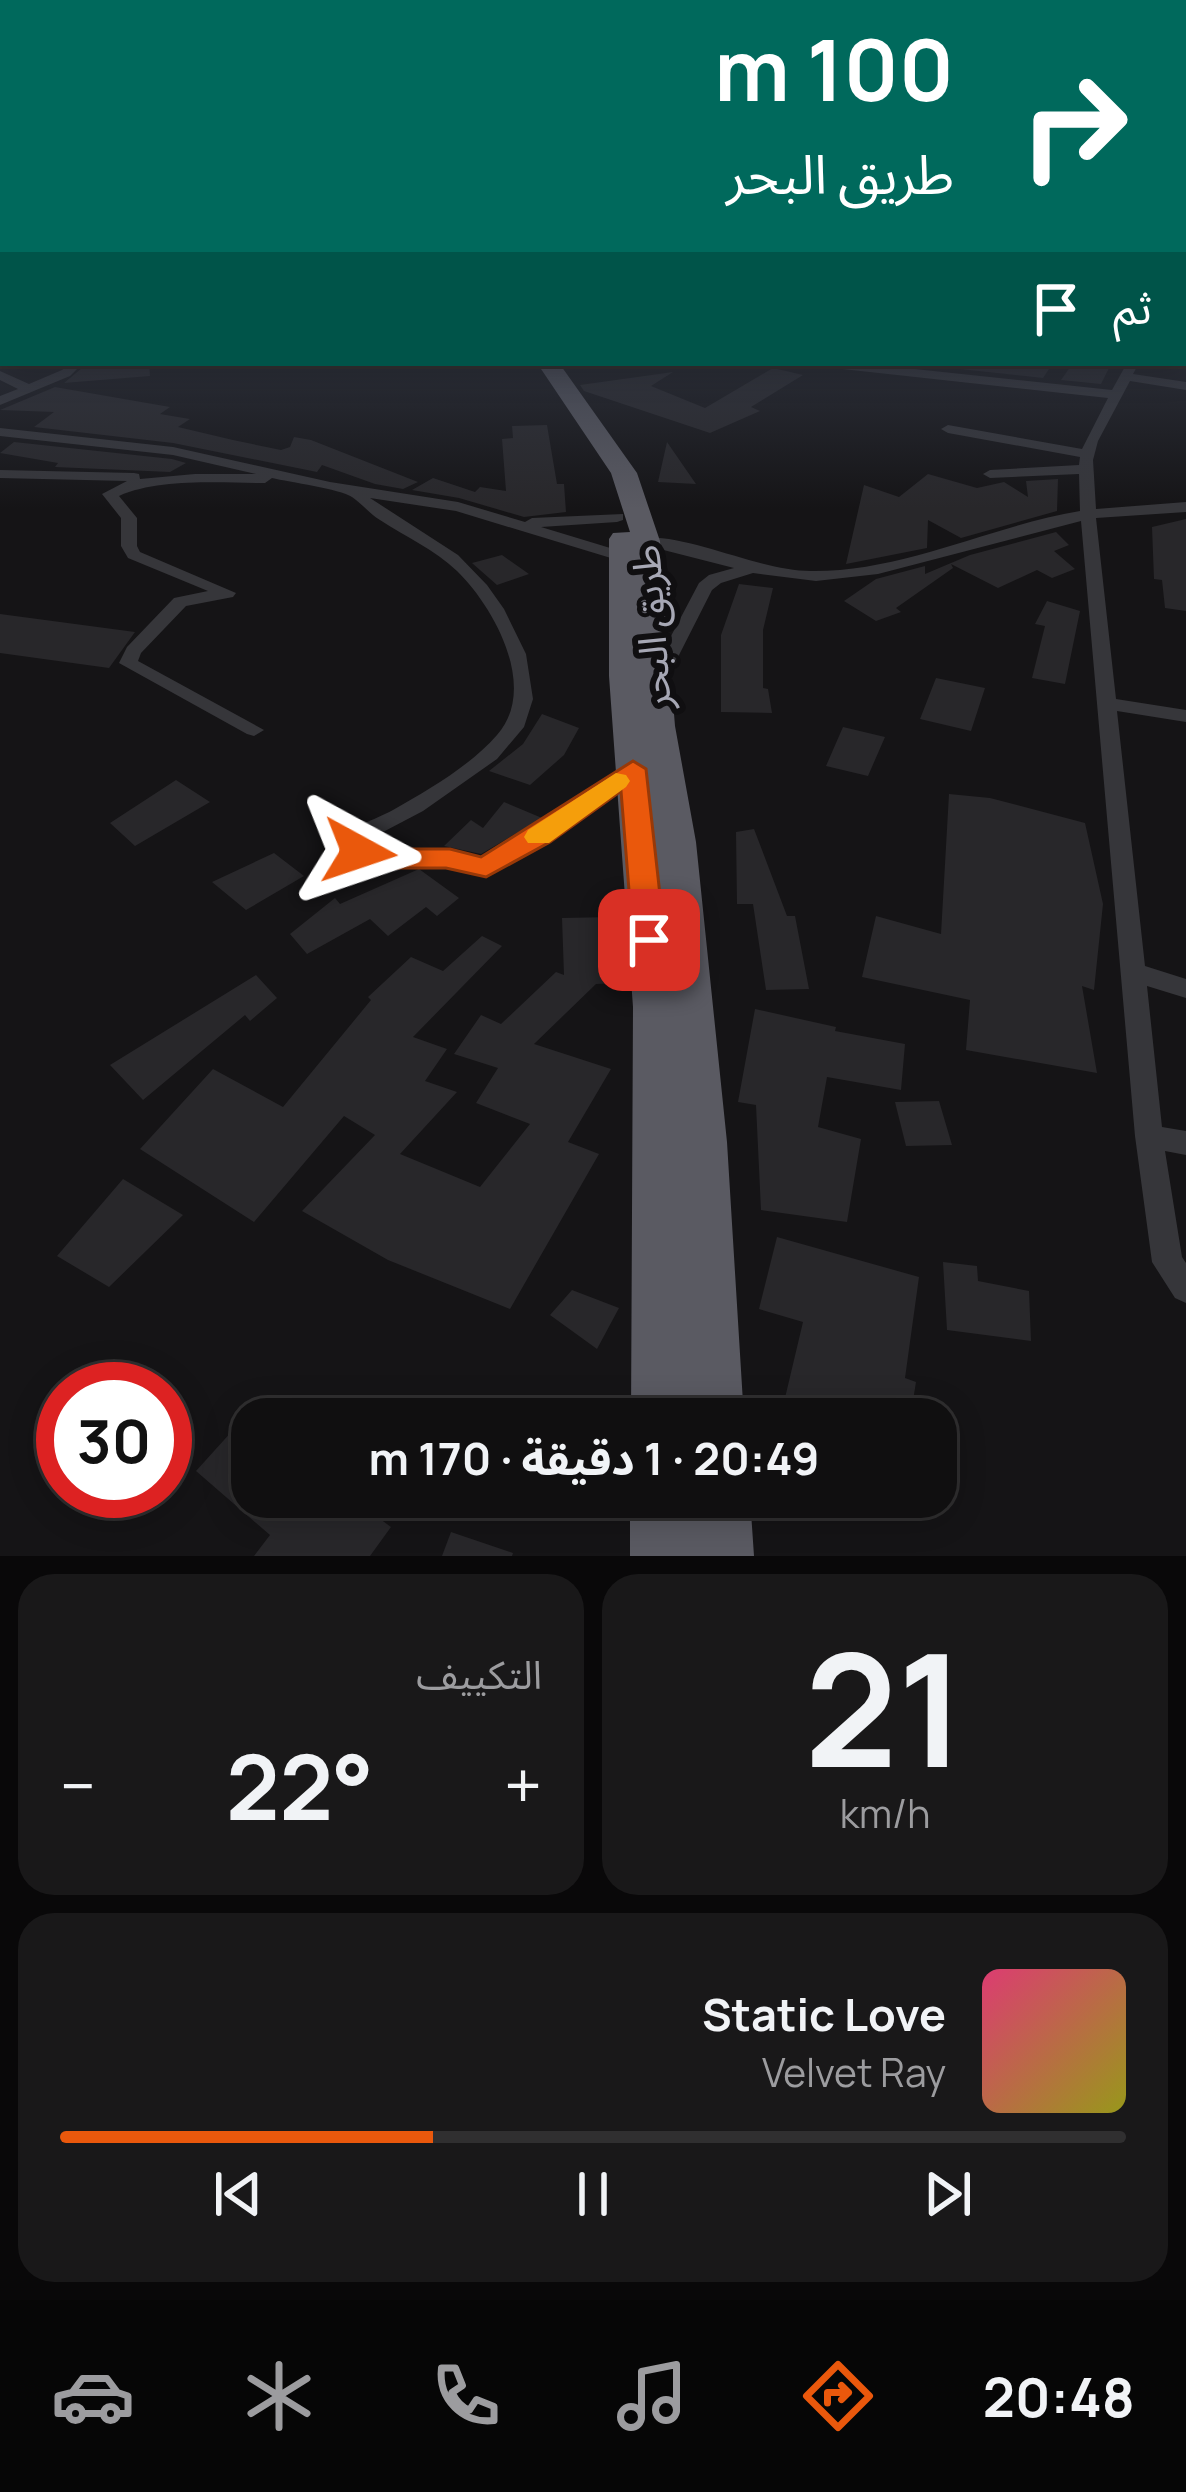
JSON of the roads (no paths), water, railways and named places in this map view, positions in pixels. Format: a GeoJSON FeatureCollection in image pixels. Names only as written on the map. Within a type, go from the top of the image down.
{"type":"FeatureCollection","features":[{"type":"Feature","properties":{"kind":"highway","name":"طريق البحر"},"geometry":{"type":"LineString","coordinates":[[529,366],[577,433],[629,538],[656,671],[667,937],[655,1007],[680,1205],[712,1398]]}},
{"type":"Feature","properties":{"kind":"highway","name":"طريق البحر"},"geometry":{"type":"LineString","coordinates":[[550,366],[624,473],[629,538],[625,676],[633,769],[667,937]]}},
{"type":"Feature","properties":{"kind":"highway","name":"طريق البحر"},"geometry":{"type":"LineString","coordinates":[[662,1398],[680,1205]]}},
{"type":"Feature","properties":{"kind":"highway"},"geometry":{"type":"LineString","coordinates":[[661,1518],[662,1556]]}},
{"type":"Feature","properties":{"kind":"highway"},"geometry":{"type":"LineString","coordinates":[[720,1518],[722,1556]]}},
{"type":"Feature","properties":{"kind":"street"},"geometry":{"type":"LineString","coordinates":[[0,401],[74,366]]}},
{"type":"Feature","properties":{"kind":"street"},"geometry":{"type":"LineString","coordinates":[[914,366],[1124,373],[1186,386]]}},
{"type":"Feature","properties":{"kind":"street"},"geometry":{"type":"LineString","coordinates":[[1124,373],[1087,462],[1088,514],[1149,1136],[1167,1262],[1186,1288]]}},
{"type":"Feature","properties":{"kind":"street"},"geometry":{"type":"LineString","coordinates":[[0,375],[25,388]]}},
{"type":"Feature","properties":{"kind":"street"},"geometry":{"type":"LineString","coordinates":[[948,429],[1087,462]]}},
{"type":"Feature","properties":{"kind":"street"},"geometry":{"type":"LineString","coordinates":[[0,432],[172,452],[290,479],[458,507],[514,524],[700,551],[748,570]]}},
{"type":"Feature","properties":{"kind":"street"},"geometry":{"type":"LineString","coordinates":[[990,474],[1087,462]]}},
{"type":"Feature","properties":{"kind":"street"},"geometry":{"type":"LineString","coordinates":[[0,474],[290,479]]}},
{"type":"Feature","properties":{"kind":"street"},"geometry":{"type":"LineString","coordinates":[[209,479],[133,484],[110,494],[129,518],[129,546],[134,555],[166,572],[227,592],[180,602],[128,662],[254,730]]}},
{"type":"Feature","properties":{"kind":"street"},"geometry":{"type":"LineString","coordinates":[[353,490],[448,555],[492,598],[518,662],[521,715],[502,743],[467,771],[393,819],[357,835],[350,843],[359,852],[380,859],[450,859],[486,867],[540,836],[633,769]]}},
{"type":"Feature","properties":{"kind":"street"},"geometry":{"type":"LineString","coordinates":[[656,671],[705,587],[729,573],[748,570],[814,577],[876,570],[1088,514],[1186,507]]}},
{"type":"Feature","properties":{"kind":"street"},"geometry":{"type":"LineString","coordinates":[[514,524],[629,538]]}},
{"type":"Feature","properties":{"kind":"street"},"geometry":{"type":"LineString","coordinates":[[1104,704],[1186,716]]}},
{"type":"Feature","properties":{"kind":"street"},"geometry":{"type":"LineString","coordinates":[[1134,972],[1186,988]]}},
{"type":"Feature","properties":{"kind":"street"},"geometry":{"type":"LineString","coordinates":[[1149,1136],[1186,1143]]}}]}
